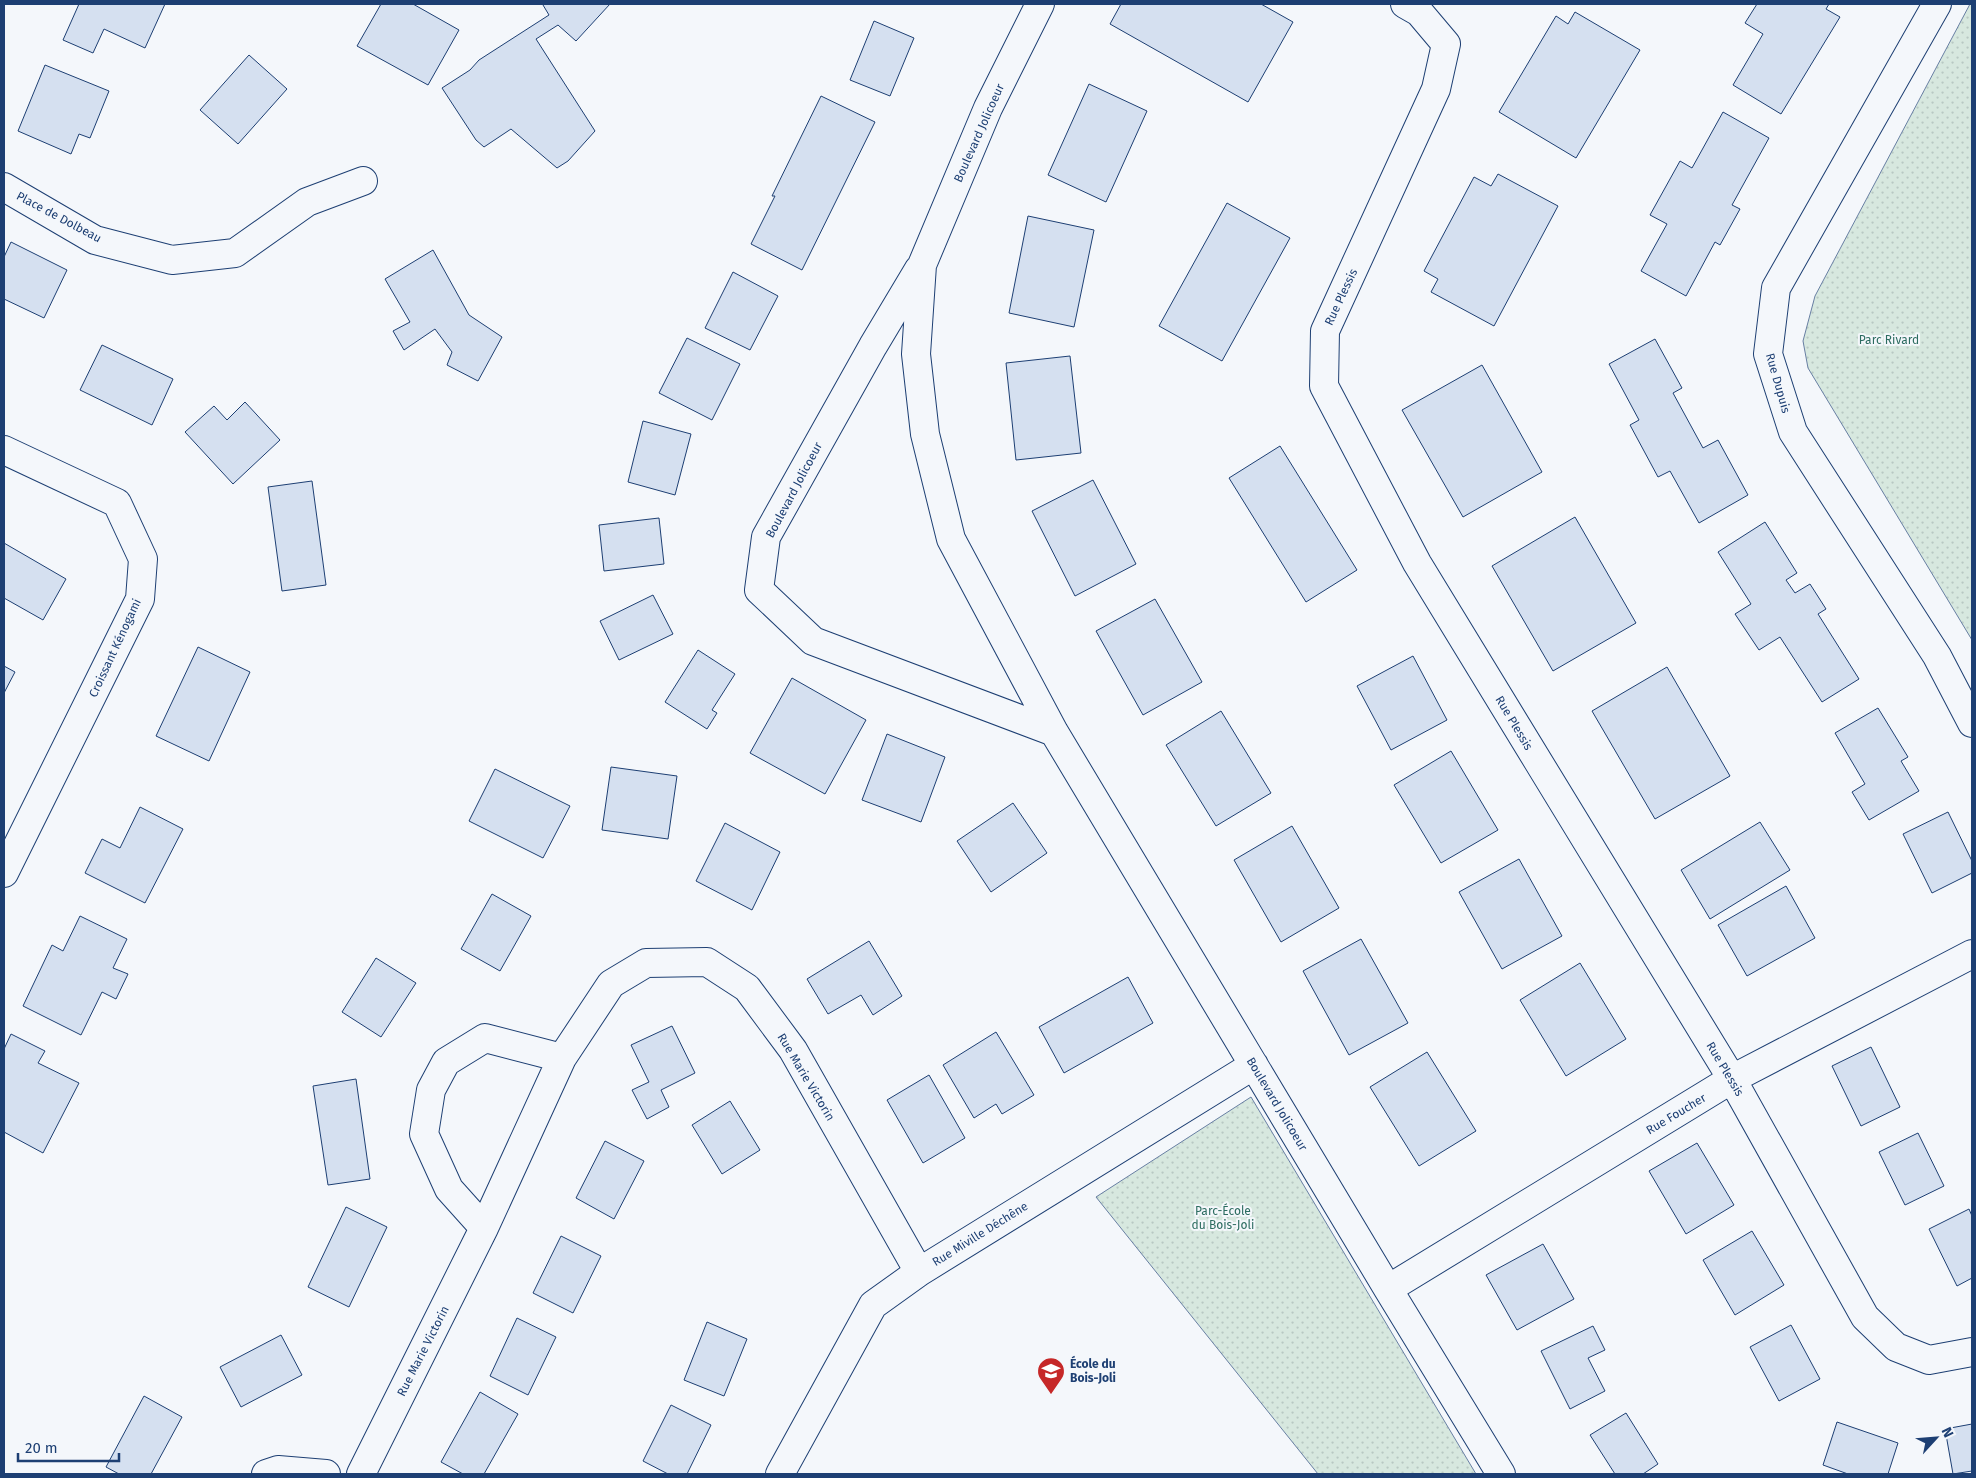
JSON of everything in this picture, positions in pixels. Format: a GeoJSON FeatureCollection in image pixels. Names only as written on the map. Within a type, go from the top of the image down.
{"type":"FeatureCollection","features":[{"type":"Feature","properties":{"kind":"street","name":"Boulevard Jolicoeur"},"geometry":{"type":"LineString","coordinates":[[1040,4],[988,108],[922,265],[873,346],[766,537],[759,590],[813,641],[1054,732]]}},
{"type":"Feature","properties":{"kind":"street","name":"Rue Plessis"},"geometry":{"type":"LineString","coordinates":[[1405,4],[1419,12],[1446,44],[1436,89],[1325,331],[1324,386],[1417,563],[1732,1079],[1864,1317],[1896,1347],[1929,1360],[1972,1352]]}},
{"type":"Feature","properties":{"kind":"street","name":"Rue Dupuis"},"geometry":{"type":"LineString","coordinates":[[1937,4],[1776,288],[1768,354],[1793,432],[1937,656],[1972,723]]}},
{"type":"Feature","properties":{"kind":"street","name":"Place de Dolbeau"},"geometry":{"type":"LineString","coordinates":[[4,187],[95,240],[172,260],[235,252],[307,202],[363,181]]}},
{"type":"Feature","properties":{"kind":"street","name":"Boulevard Jolicoeur"},"geometry":{"type":"LineString","coordinates":[[922,265],[916,354],[926,434],[951,538],[1054,732],[1501,1474]]}},
{"type":"Feature","properties":{"kind":"street","name":"Croissant Kénogami"},"geometry":{"type":"LineString","coordinates":[[4,450],[118,503],[143,559],[140,599],[4,873]]}},
{"type":"Feature","properties":{"kind":"street","name":"Rue Foucher"},"geometry":{"type":"LineString","coordinates":[[1388,1289],[1732,1079],[1972,954]]}},
{"type":"Feature","properties":{"kind":"street","name":"Rue Marie Victorin"},"geometry":{"type":"LineString","coordinates":[[361,1474],[484,1228],[562,1058],[611,984],[646,963],[707,962],[747,988],[793,1050],[919,1272]]}},
{"type":"Feature","properties":{"kind":"street"},"geometry":{"type":"LineString","coordinates":[[484,1228],[449,1189],[424,1134],[431,1090],[446,1062],[485,1038],[562,1058]]}},
{"type":"Feature","properties":{"kind":"street","name":"Rue Miville Déchêne"},"geometry":{"type":"LineString","coordinates":[[780,1474],[873,1305],[919,1272],[1254,1064]]}},
{"type":"Feature","properties":{"kind":"street"},"geometry":{"type":"LineString","coordinates":[[266,1474],[278,1470],[326,1474]]}},
{"type":"Feature","properties":{"kind":"green space","name":"Parc Rivard"},"geometry":{"type":"Polygon","coordinates":[[[1970,4],[1972,4],[1972,640],[1808,368],[1803,341],[1815,296],[1970,4]]]}},
{"type":"Feature","properties":{"kind":"green space","name":"Parc-École du Bois-Joli"},"geometry":{"type":"Polygon","coordinates":[[[1251,1097],[1476,1474],[1318,1474],[1096,1197],[1251,1097]]]}},
{"type":"Feature","properties":{"kind":"building"},"geometry":{"type":"Polygon","coordinates":[[[79,4],[165,4],[145,48],[104,29],[93,53],[63,40],[79,4]]]}},
{"type":"Feature","properties":{"kind":"building"},"geometry":{"type":"Polygon","coordinates":[[[381,4],[413,4],[459,30],[428,85],[357,46],[381,4]]]}},
{"type":"Feature","properties":{"kind":"building"},"geometry":{"type":"Polygon","coordinates":[[[544,4],[610,4],[576,41],[558,25],[536,39],[595,131],[568,161],[557,168],[511,129],[484,147],[476,140],[442,88],[470,70],[479,60],[549,15],[544,4]]]}},
{"type":"Feature","properties":{"kind":"building"},"geometry":{"type":"Polygon","coordinates":[[[1121,4],[1261,4],[1293,22],[1248,102],[1110,24],[1121,4]]]}},
{"type":"Feature","properties":{"kind":"building"},"geometry":{"type":"Polygon","coordinates":[[[1757,4],[1829,4],[1826,9],[1840,17],[1781,114],[1733,85],[1763,34],[1745,23],[1757,4]]]}},
{"type":"Feature","properties":{"kind":"building"},"geometry":{"type":"Polygon","coordinates":[[[1575,12],[1640,50],[1576,158],[1499,112],[1556,16],[1568,24],[1575,12]]]}},
{"type":"Feature","properties":{"kind":"building"},"geometry":{"type":"Polygon","coordinates":[[[874,21],[914,38],[890,96],[850,80],[874,21]]]}},
{"type":"Feature","properties":{"kind":"building"},"geometry":{"type":"Polygon","coordinates":[[[249,55],[287,89],[238,144],[200,110],[249,55]]]}},
{"type":"Feature","properties":{"kind":"building"},"geometry":{"type":"Polygon","coordinates":[[[45,65],[109,91],[90,138],[79,134],[71,154],[18,131],[45,65]]]}},
{"type":"Feature","properties":{"kind":"building"},"geometry":{"type":"Polygon","coordinates":[[[1089,84],[1147,111],[1106,202],[1048,175],[1089,84]]]}},
{"type":"Feature","properties":{"kind":"building"},"geometry":{"type":"Polygon","coordinates":[[[821,96],[875,122],[802,270],[751,244],[775,196],[772,196],[821,96]]]}},
{"type":"Feature","properties":{"kind":"building"},"geometry":{"type":"Polygon","coordinates":[[[1723,112],[1769,138],[1732,205],[1740,209],[1720,245],[1715,242],[1686,296],[1641,271],[1667,224],[1650,215],[1680,161],[1692,168],[1723,112]]]}},
{"type":"Feature","properties":{"kind":"building"},"geometry":{"type":"Polygon","coordinates":[[[1498,174],[1558,206],[1494,326],[1431,292],[1438,279],[1424,271],[1474,177],[1491,186],[1498,174]]]}},
{"type":"Feature","properties":{"kind":"building"},"geometry":{"type":"Polygon","coordinates":[[[1227,203],[1290,238],[1222,361],[1159,326],[1227,203]]]}},
{"type":"Feature","properties":{"kind":"building"},"geometry":{"type":"Polygon","coordinates":[[[1028,216],[1094,230],[1074,327],[1009,313],[1028,216]]]}},
{"type":"Feature","properties":{"kind":"building"},"geometry":{"type":"Polygon","coordinates":[[[11,242],[67,270],[44,318],[4,299],[4,257],[11,242]]]}},
{"type":"Feature","properties":{"kind":"building"},"geometry":{"type":"Polygon","coordinates":[[[433,250],[469,315],[502,337],[478,381],[447,365],[452,352],[435,329],[404,350],[393,331],[410,322],[385,279],[433,250]]]}},
{"type":"Feature","properties":{"kind":"building"},"geometry":{"type":"Polygon","coordinates":[[[733,272],[778,296],[750,350],[705,328],[733,272]]]}},
{"type":"Feature","properties":{"kind":"building"},"geometry":{"type":"Polygon","coordinates":[[[687,338],[740,364],[712,420],[659,393],[687,338]]]}},
{"type":"Feature","properties":{"kind":"building"},"geometry":{"type":"Polygon","coordinates":[[[1655,339],[1682,388],[1673,393],[1703,448],[1718,440],[1748,495],[1699,523],[1670,471],[1658,477],[1630,425],[1639,420],[1609,364],[1655,339]]]}},
{"type":"Feature","properties":{"kind":"building"},"geometry":{"type":"Polygon","coordinates":[[[102,345],[173,379],[152,425],[80,390],[102,345]]]}},
{"type":"Feature","properties":{"kind":"building"},"geometry":{"type":"Polygon","coordinates":[[[1070,356],[1081,453],[1016,460],[1006,363],[1070,356]]]}},
{"type":"Feature","properties":{"kind":"building"},"geometry":{"type":"Polygon","coordinates":[[[1482,365],[1542,472],[1463,517],[1402,410],[1482,365]]]}},
{"type":"Feature","properties":{"kind":"building"},"geometry":{"type":"Polygon","coordinates":[[[245,402],[280,440],[233,484],[185,432],[214,406],[227,420],[245,402]]]}},
{"type":"Feature","properties":{"kind":"building"},"geometry":{"type":"Polygon","coordinates":[[[643,421],[691,434],[675,495],[628,482],[643,421]]]}},
{"type":"Feature","properties":{"kind":"building"},"geometry":{"type":"Polygon","coordinates":[[[1280,446],[1357,570],[1306,602],[1229,478],[1280,446]]]}},
{"type":"Feature","properties":{"kind":"building"},"geometry":{"type":"Polygon","coordinates":[[[1093,480],[1136,564],[1075,596],[1032,511],[1093,480]]]}},
{"type":"Feature","properties":{"kind":"building"},"geometry":{"type":"Polygon","coordinates":[[[312,481],[326,585],[282,591],[268,487],[312,481]]]}},
{"type":"Feature","properties":{"kind":"building"},"geometry":{"type":"Polygon","coordinates":[[[1575,517],[1636,623],[1553,671],[1492,566],[1575,517]]]}},
{"type":"Feature","properties":{"kind":"building"},"geometry":{"type":"Polygon","coordinates":[[[659,518],[664,564],[604,571],[599,525],[659,518]]]}},
{"type":"Feature","properties":{"kind":"building"},"geometry":{"type":"Polygon","coordinates":[[[1765,522],[1797,573],[1786,580],[1795,593],[1810,584],[1826,609],[1818,614],[1859,679],[1822,702],[1780,637],[1759,650],[1735,614],[1751,604],[1718,552],[1765,522]]]}},
{"type":"Feature","properties":{"kind":"building"},"geometry":{"type":"Polygon","coordinates":[[[4,543],[66,579],[43,620],[4,598],[4,543]]]}},
{"type":"Feature","properties":{"kind":"building"},"geometry":{"type":"Polygon","coordinates":[[[653,595],[673,634],[619,660],[600,621],[653,595]]]}},
{"type":"Feature","properties":{"kind":"building"},"geometry":{"type":"Polygon","coordinates":[[[1155,599],[1202,682],[1143,715],[1096,631],[1155,599]]]}},
{"type":"Feature","properties":{"kind":"building"},"geometry":{"type":"Polygon","coordinates":[[[198,647],[250,672],[209,761],[156,736],[198,647]]]}},
{"type":"Feature","properties":{"kind":"building"},"geometry":{"type":"Polygon","coordinates":[[[698,650],[735,674],[712,710],[717,713],[707,729],[665,702],[698,650]]]}},
{"type":"Feature","properties":{"kind":"building"},"geometry":{"type":"Polygon","coordinates":[[[1413,656],[1447,720],[1391,750],[1357,686],[1413,656]]]}},
{"type":"Feature","properties":{"kind":"building"},"geometry":{"type":"Polygon","coordinates":[[[4,666],[15,672],[4,693],[4,666]]]}},
{"type":"Feature","properties":{"kind":"building"},"geometry":{"type":"Polygon","coordinates":[[[1667,667],[1730,776],[1655,819],[1592,711],[1667,667]]]}},
{"type":"Feature","properties":{"kind":"building"},"geometry":{"type":"Polygon","coordinates":[[[792,678],[866,720],[825,794],[750,753],[792,678]]]}},
{"type":"Feature","properties":{"kind":"building"},"geometry":{"type":"Polygon","coordinates":[[[1878,708],[1908,757],[1901,761],[1919,791],[1869,820],[1852,792],[1865,784],[1835,733],[1878,708]]]}},
{"type":"Feature","properties":{"kind":"building"},"geometry":{"type":"Polygon","coordinates":[[[1221,711],[1271,793],[1216,826],[1166,745],[1221,711]]]}},
{"type":"Feature","properties":{"kind":"building"},"geometry":{"type":"Polygon","coordinates":[[[887,734],[945,757],[921,822],[862,800],[887,734]]]}},
{"type":"Feature","properties":{"kind":"building"},"geometry":{"type":"Polygon","coordinates":[[[1451,751],[1498,830],[1441,863],[1394,785],[1451,751]]]}},
{"type":"Feature","properties":{"kind":"building"},"geometry":{"type":"Polygon","coordinates":[[[611,767],[677,776],[668,839],[602,830],[611,767]]]}},
{"type":"Feature","properties":{"kind":"building"},"geometry":{"type":"Polygon","coordinates":[[[495,769],[570,806],[543,858],[469,821],[495,769]]]}},
{"type":"Feature","properties":{"kind":"building"},"geometry":{"type":"Polygon","coordinates":[[[1013,803],[1047,853],[991,892],[957,841],[1013,803]]]}},
{"type":"Feature","properties":{"kind":"building"},"geometry":{"type":"Polygon","coordinates":[[[140,807],[183,829],[145,903],[85,873],[102,839],[120,848],[140,807]]]}},
{"type":"Feature","properties":{"kind":"building"},"geometry":{"type":"Polygon","coordinates":[[[1948,812],[1972,861],[1972,873],[1932,893],[1903,834],[1948,812]]]}},
{"type":"Feature","properties":{"kind":"building"},"geometry":{"type":"Polygon","coordinates":[[[1760,822],[1790,870],[1710,919],[1681,870],[1760,822]]]}},
{"type":"Feature","properties":{"kind":"building"},"geometry":{"type":"Polygon","coordinates":[[[725,823],[780,852],[752,910],[696,881],[725,823]]]}},
{"type":"Feature","properties":{"kind":"building"},"geometry":{"type":"Polygon","coordinates":[[[1292,826],[1339,908],[1281,942],[1234,860],[1292,826]]]}},
{"type":"Feature","properties":{"kind":"building"},"geometry":{"type":"Polygon","coordinates":[[[1519,859],[1562,936],[1502,969],[1459,892],[1519,859]]]}},
{"type":"Feature","properties":{"kind":"building"},"geometry":{"type":"Polygon","coordinates":[[[1786,886],[1815,938],[1747,976],[1718,925],[1786,886]]]}},
{"type":"Feature","properties":{"kind":"building"},"geometry":{"type":"Polygon","coordinates":[[[492,894],[531,916],[500,971],[461,949],[492,894]]]}},
{"type":"Feature","properties":{"kind":"building"},"geometry":{"type":"Polygon","coordinates":[[[80,916],[127,939],[113,968],[128,974],[116,999],[102,992],[81,1035],[23,1006],[52,945],[63,951],[80,916]]]}},
{"type":"Feature","properties":{"kind":"building"},"geometry":{"type":"Polygon","coordinates":[[[1361,939],[1408,1023],[1349,1055],[1303,971],[1361,939]]]}},
{"type":"Feature","properties":{"kind":"building"},"geometry":{"type":"Polygon","coordinates":[[[869,941],[902,996],[873,1015],[861,995],[828,1014],[807,979],[869,941]]]}},
{"type":"Feature","properties":{"kind":"building"},"geometry":{"type":"Polygon","coordinates":[[[376,958],[416,983],[381,1037],[342,1012],[376,958]]]}},
{"type":"Feature","properties":{"kind":"building"},"geometry":{"type":"Polygon","coordinates":[[[1580,963],[1626,1039],[1566,1076],[1520,1000],[1580,963]]]}},
{"type":"Feature","properties":{"kind":"building"},"geometry":{"type":"Polygon","coordinates":[[[1128,977],[1153,1023],[1064,1073],[1039,1027],[1128,977]]]}},
{"type":"Feature","properties":{"kind":"building"},"geometry":{"type":"Polygon","coordinates":[[[672,1026],[695,1073],[661,1090],[669,1107],[647,1119],[632,1090],[649,1082],[631,1045],[672,1026]]]}},
{"type":"Feature","properties":{"kind":"building"},"geometry":{"type":"Polygon","coordinates":[[[996,1032],[1034,1095],[1002,1114],[996,1104],[974,1118],[943,1065],[996,1032]]]}},
{"type":"Feature","properties":{"kind":"building"},"geometry":{"type":"Polygon","coordinates":[[[11,1034],[45,1051],[38,1063],[79,1083],[43,1153],[4,1132],[4,1049],[11,1034]]]}},
{"type":"Feature","properties":{"kind":"building"},"geometry":{"type":"Polygon","coordinates":[[[1871,1047],[1900,1107],[1861,1126],[1832,1066],[1871,1047]]]}},
{"type":"Feature","properties":{"kind":"building"},"geometry":{"type":"Polygon","coordinates":[[[1427,1052],[1476,1131],[1419,1166],[1370,1087],[1427,1052]]]}},
{"type":"Feature","properties":{"kind":"building"},"geometry":{"type":"Polygon","coordinates":[[[929,1075],[965,1138],[923,1163],[887,1100],[929,1075]]]}},
{"type":"Feature","properties":{"kind":"building"},"geometry":{"type":"Polygon","coordinates":[[[356,1079],[370,1179],[328,1185],[313,1086],[356,1079]]]}},
{"type":"Feature","properties":{"kind":"building"},"geometry":{"type":"Polygon","coordinates":[[[730,1101],[760,1150],[722,1174],[692,1125],[730,1101]]]}},
{"type":"Feature","properties":{"kind":"building"},"geometry":{"type":"Polygon","coordinates":[[[1918,1133],[1944,1186],[1905,1205],[1879,1152],[1918,1133]]]}},
{"type":"Feature","properties":{"kind":"building"},"geometry":{"type":"Polygon","coordinates":[[[605,1141],[644,1161],[614,1219],[576,1198],[605,1141]]]}},
{"type":"Feature","properties":{"kind":"building"},"geometry":{"type":"Polygon","coordinates":[[[1697,1143],[1734,1205],[1686,1234],[1649,1171],[1697,1143]]]}},
{"type":"Feature","properties":{"kind":"building"},"geometry":{"type":"Polygon","coordinates":[[[346,1207],[387,1227],[349,1307],[308,1287],[346,1207]]]}},
{"type":"Feature","properties":{"kind":"building"},"geometry":{"type":"Polygon","coordinates":[[[1969,1209],[1972,1216],[1972,1278],[1957,1286],[1929,1229],[1969,1209]]]}},
{"type":"Feature","properties":{"kind":"building"},"geometry":{"type":"Polygon","coordinates":[[[1752,1231],[1784,1285],[1735,1315],[1703,1260],[1752,1231]]]}},
{"type":"Feature","properties":{"kind":"building"},"geometry":{"type":"Polygon","coordinates":[[[561,1236],[601,1256],[573,1313],[533,1293],[561,1236]]]}},
{"type":"Feature","properties":{"kind":"building"},"geometry":{"type":"Polygon","coordinates":[[[1543,1244],[1574,1299],[1517,1330],[1486,1275],[1543,1244]]]}},
{"type":"Feature","properties":{"kind":"building"},"geometry":{"type":"Polygon","coordinates":[[[517,1318],[556,1337],[528,1395],[490,1376],[517,1318]]]}},
{"type":"Feature","properties":{"kind":"building"},"geometry":{"type":"Polygon","coordinates":[[[707,1322],[747,1339],[724,1396],[684,1380],[707,1322]]]}},
{"type":"Feature","properties":{"kind":"building"},"geometry":{"type":"Polygon","coordinates":[[[1791,1325],[1820,1379],[1779,1401],[1750,1347],[1791,1325]]]}},
{"type":"Feature","properties":{"kind":"building"},"geometry":{"type":"Polygon","coordinates":[[[1593,1326],[1605,1350],[1588,1358],[1605,1391],[1570,1409],[1541,1351],[1593,1326]]]}},
{"type":"Feature","properties":{"kind":"building"},"geometry":{"type":"Polygon","coordinates":[[[281,1335],[302,1375],[241,1407],[220,1367],[281,1335]]]}},
{"type":"Feature","properties":{"kind":"building"},"geometry":{"type":"Polygon","coordinates":[[[480,1392],[518,1414],[484,1474],[463,1474],[441,1462],[480,1392]]]}},
{"type":"Feature","properties":{"kind":"building"},"geometry":{"type":"Polygon","coordinates":[[[144,1396],[182,1417],[151,1474],[119,1474],[106,1467],[144,1396]]]}},
{"type":"Feature","properties":{"kind":"building"},"geometry":{"type":"Polygon","coordinates":[[[671,1405],[711,1425],[687,1474],[668,1474],[643,1461],[671,1405]]]}},
{"type":"Feature","properties":{"kind":"building"},"geometry":{"type":"Polygon","coordinates":[[[1626,1413],[1658,1464],[1643,1474],[1615,1474],[1590,1435],[1626,1413]]]}},
{"type":"Feature","properties":{"kind":"building"},"geometry":{"type":"Polygon","coordinates":[[[1837,1422],[1898,1443],[1888,1474],[1848,1474],[1823,1465],[1837,1422]]]}},
{"type":"Feature","properties":{"kind":"building"},"geometry":{"type":"Polygon","coordinates":[[[1972,1424],[1972,1471],[1953,1474],[1945,1429],[1972,1424]]]}},
{"type":"Feature","properties":{"kind":"place","name":"École du Bois-Joli"},"geometry":{"type":"Point","coordinates":[1051,1395]}}]}
